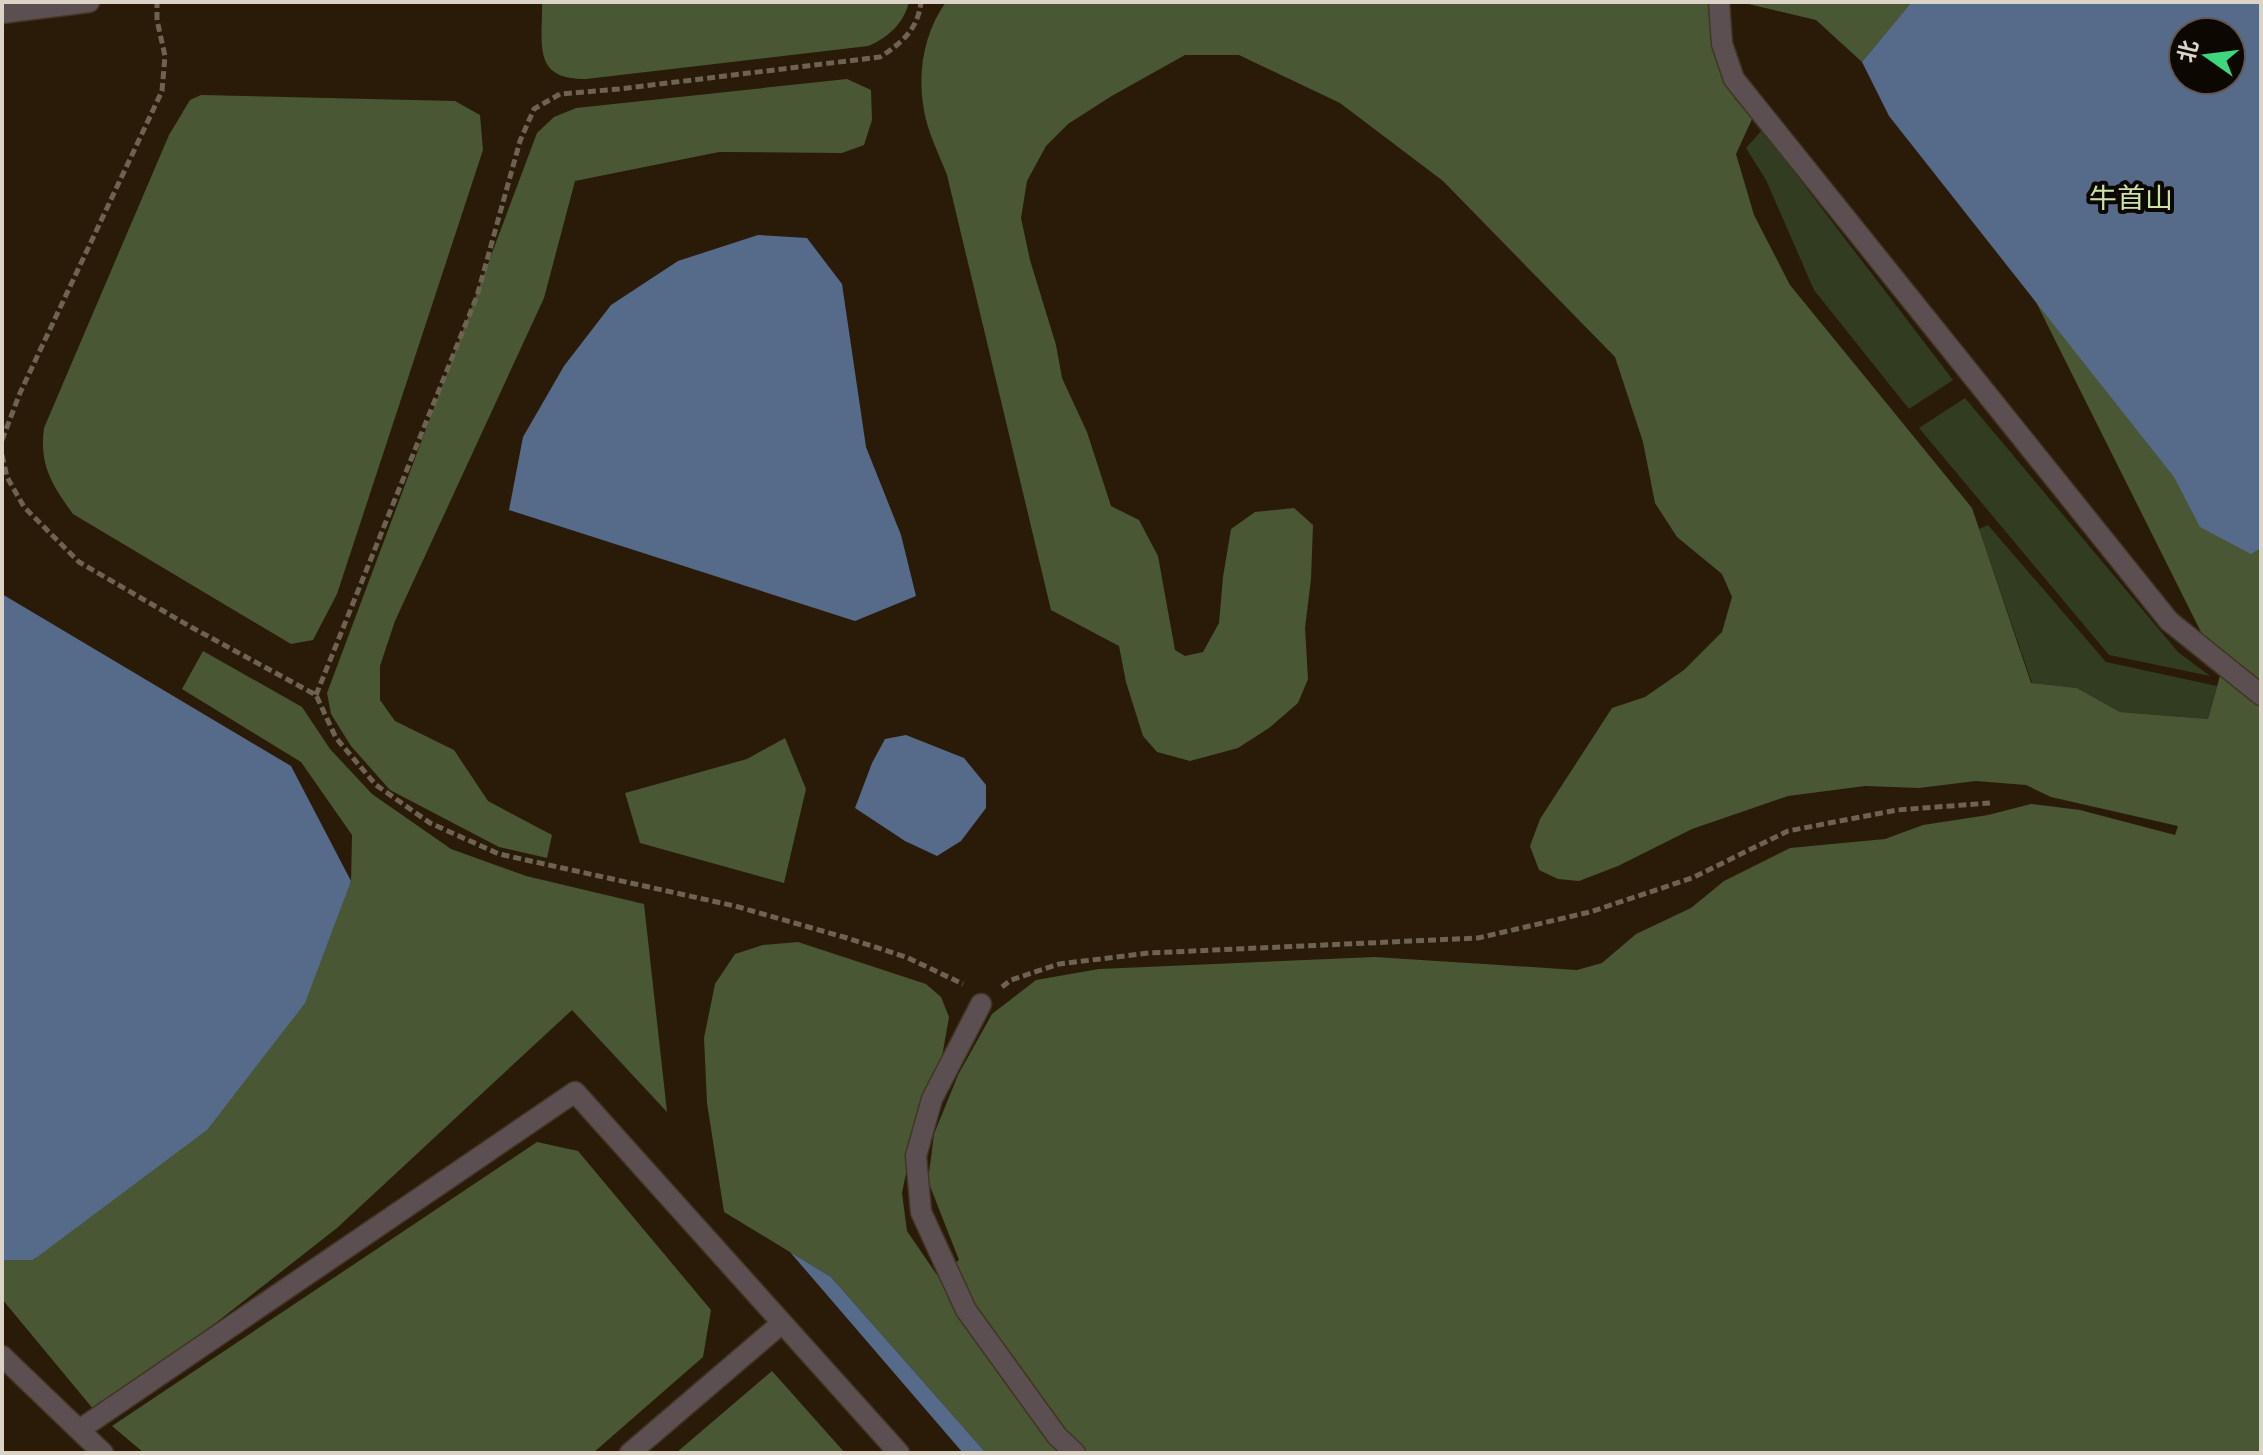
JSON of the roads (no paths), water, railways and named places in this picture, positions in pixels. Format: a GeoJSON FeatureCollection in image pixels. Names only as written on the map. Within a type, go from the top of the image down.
{"type":"FeatureCollection","features":[{"type":"Feature","properties":{"kind":"street"},"geometry":{"type":"LineString","coordinates":[[2,13],[89,2]]}},
{"type":"Feature","properties":{"kind":"street"},"geometry":{"type":"LineString","coordinates":[[1719,2],[1722,44],[1734,79],[2169,621],[2261,695]]}},
{"type":"Feature","properties":{"kind":"street"},"geometry":{"type":"LineString","coordinates":[[981,1004],[932,1099],[916,1156],[921,1212],[966,1310],[1057,1436],[1075,1453]]}},
{"type":"Feature","properties":{"kind":"street"},"geometry":{"type":"LineString","coordinates":[[79,1430],[575,1092],[899,1453]]}},
{"type":"Feature","properties":{"kind":"street"},"geometry":{"type":"LineString","coordinates":[[630,1453],[782,1323]]}},
{"type":"Feature","properties":{"kind":"street"},"geometry":{"type":"LineString","coordinates":[[2,1356],[103,1453]]}},
{"type":"Feature","properties":{"kind":"water"},"geometry":{"type":"Polygon","coordinates":[[[1912,2],[2261,2],[2261,548],[2251,554],[2200,527],[2174,477],[1889,116],[1862,62],[1912,2]]]}},
{"type":"Feature","properties":{"kind":"water"},"geometry":{"type":"Polygon","coordinates":[[[758,235],[807,238],[842,284],[866,447],[901,535],[916,596],[855,621],[509,510],[523,437],[564,366],[611,305],[678,261],[758,235]]]}},
{"type":"Feature","properties":{"kind":"water"},"geometry":{"type":"Polygon","coordinates":[[[2,594],[291,766],[351,881],[305,1003],[207,1130],[33,1260],[2,1260],[2,594]]]}},
{"type":"Feature","properties":{"kind":"water"},"geometry":{"type":"Polygon","coordinates":[[[906,735],[964,758],[986,785],[986,808],[961,841],[937,856],[905,841],[855,808],[885,739],[906,735]]]}},
{"type":"Feature","properties":{"kind":"water"},"geometry":{"type":"Polygon","coordinates":[[[790,1252],[831,1277],[986,1453],[963,1453],[790,1252]]]}},
{"type":"Feature","properties":{"kind":"park label","name":"牛首山"},"geometry":{"type":"Point","coordinates":[2131,200]}}]}
